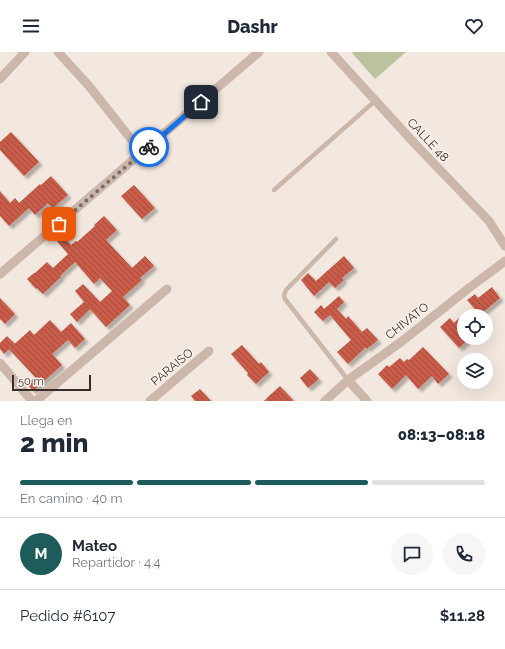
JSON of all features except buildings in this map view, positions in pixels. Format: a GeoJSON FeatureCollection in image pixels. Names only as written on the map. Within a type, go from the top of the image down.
{"type":"FeatureCollection","features":[{"type":"Feature","properties":{"kind":"street"},"geometry":{"type":"LineString","coordinates":[[0,79],[25,52]]}},
{"type":"Feature","properties":{"kind":"street"},"geometry":{"type":"LineString","coordinates":[[58,52],[89,86],[142,153]]}},
{"type":"Feature","properties":{"kind":"street"},"geometry":{"type":"LineString","coordinates":[[0,274],[259,52]]}},
{"type":"Feature","properties":{"kind":"street","name":"CALLE 48"},"geometry":{"type":"LineString","coordinates":[[331,52],[416,145],[489,221],[505,246]]}},
{"type":"Feature","properties":{"kind":"street","name":"CHIVATO"},"geometry":{"type":"LineString","coordinates":[[325,401],[348,380],[401,342],[469,288],[505,262]]}},
{"type":"Feature","properties":{"kind":"street"},"geometry":{"type":"LineString","coordinates":[[36,401],[167,289]]}},
{"type":"Feature","properties":{"kind":"street","name":"PARAISO"},"geometry":{"type":"LineString","coordinates":[[150,401],[209,350]]}},
{"type":"Feature","properties":{"kind":"street"},"geometry":{"type":"LineString","coordinates":[[0,363],[32,401]]}},
{"type":"Feature","properties":{"kind":"street"},"geometry":{"type":"LineString","coordinates":[[348,380],[367,401]]}},
{"type":"Feature","properties":{"kind":"lane"},"geometry":{"type":"LineString","coordinates":[[274,190],[376,101]]}},
{"type":"Feature","properties":{"kind":"lane"},"geometry":{"type":"LineString","coordinates":[[336,239],[286,290],[284,295],[285,300],[348,380]]}},
{"type":"Feature","properties":{"kind":"green space"},"geometry":{"type":"Polygon","coordinates":[[[406,52],[375,79],[352,53],[406,52]]]}},
{"type":"Feature","properties":{"kind":"way so far"},"geometry":{"type":"LineString","coordinates":[[59,224],[149,147]]}},
{"type":"Feature","properties":{"kind":"route"},"geometry":{"type":"LineString","coordinates":[[149,147],[201,102]]}}]}
